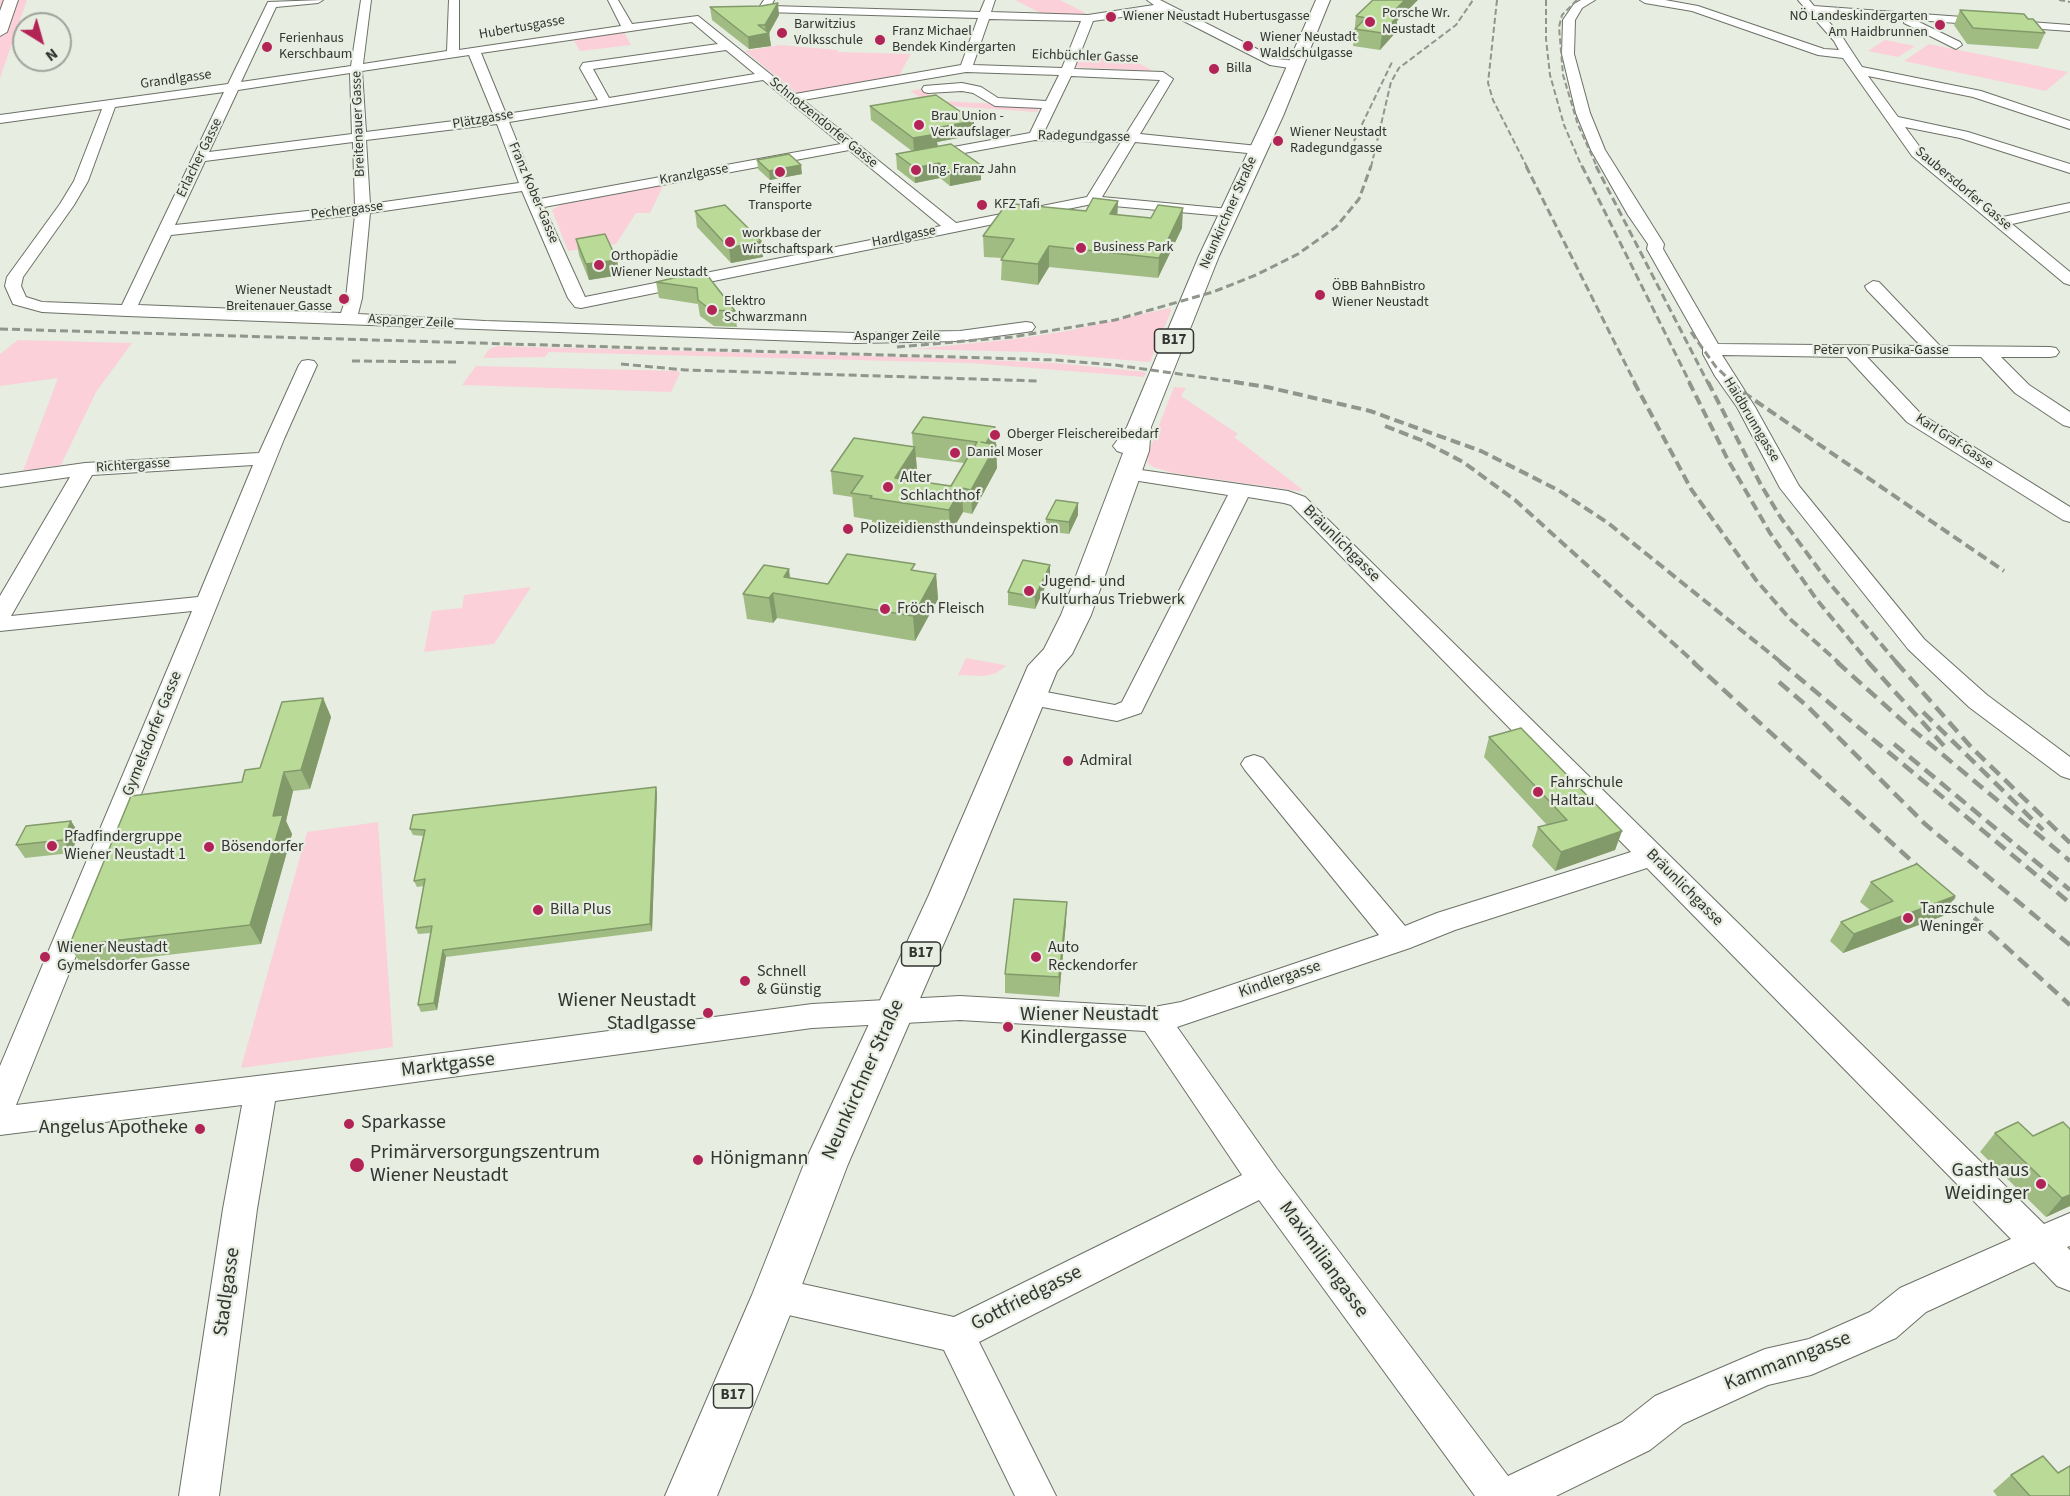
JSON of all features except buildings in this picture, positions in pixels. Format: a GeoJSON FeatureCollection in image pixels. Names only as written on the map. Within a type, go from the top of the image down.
{"type":"FeatureCollection","features":[{"type":"Feature","properties":{"kind":"main road","name":"Neunkirchner Straße"},"geometry":{"type":"LineString","coordinates":[[1043,666],[1039,652],[1065,583],[1124,449],[1139,427],[1209,256],[1323,0]]}},
{"type":"Feature","properties":{"kind":"main road"},"geometry":{"type":"LineString","coordinates":[[0,32],[6,4]]}},
{"type":"Feature","properties":{"kind":"main road","name":"Neunkirchner Straße"},"geometry":{"type":"LineString","coordinates":[[691,1496],[775,1295],[826,1164],[946,897],[1043,666],[1057,654],[1076,615],[1136,451],[1139,427]]}},
{"type":"Feature","properties":{"kind":"street","name":"Erlacher Gasse"},"geometry":{"type":"LineString","coordinates":[[127,311],[272,4],[318,0]]}},
{"type":"Feature","properties":{"kind":"street","name":"Breitenauer Gasse"},"geometry":{"type":"LineString","coordinates":[[346,318],[352,310],[354,298],[363,209],[356,69],[366,0]]}},
{"type":"Feature","properties":{"kind":"street"},"geometry":{"type":"LineString","coordinates":[[453,54],[454,0]]}},
{"type":"Feature","properties":{"kind":"street"},"geometry":{"type":"LineString","coordinates":[[613,0],[628,28]]}},
{"type":"Feature","properties":{"kind":"street"},"geometry":{"type":"LineString","coordinates":[[966,68],[991,0]]}},
{"type":"Feature","properties":{"kind":"street"},"geometry":{"type":"LineString","coordinates":[[1152,0],[1274,62],[1296,65]]}},
{"type":"Feature","properties":{"kind":"street","name":"Haidbrunngasse"},"geometry":{"type":"LineString","coordinates":[[1590,0],[1575,9],[1567,27],[1568,54],[1583,113],[1598,150],[1656,244],[1655,249],[1712,348],[1712,354],[1724,376],[1746,407],[1790,488],[1916,644],[1978,701],[2070,770]]}},
{"type":"Feature","properties":{"kind":"street"},"geometry":{"type":"LineString","coordinates":[[1645,0],[1694,8],[1822,52],[1847,55]]}},
{"type":"Feature","properties":{"kind":"street"},"geometry":{"type":"LineString","coordinates":[[766,5],[1088,18],[1167,7]]}},
{"type":"Feature","properties":{"kind":"street"},"geometry":{"type":"LineString","coordinates":[[1808,5],[1897,16],[2070,28]]}},
{"type":"Feature","properties":{"kind":"street","name":"Saubersdorfer Gasse"},"geometry":{"type":"LineString","coordinates":[[1808,5],[1839,40],[1847,55],[1917,153],[2070,280]]}},
{"type":"Feature","properties":{"kind":"street"},"geometry":{"type":"LineString","coordinates":[[1897,16],[1956,45]]}},
{"type":"Feature","properties":{"kind":"street","name":"Hubertusgasse"},"geometry":{"type":"LineString","coordinates":[[356,69],[694,18]]}},
{"type":"Feature","properties":{"kind":"street","name":"Schnotzendorfer Gasse"},"geometry":{"type":"LineString","coordinates":[[694,18],[952,227]]}},
{"type":"Feature","properties":{"kind":"street"},"geometry":{"type":"LineString","coordinates":[[1035,136],[1067,71],[1088,18]]}},
{"type":"Feature","properties":{"kind":"street"},"geometry":{"type":"LineString","coordinates":[[606,103],[586,66],[728,46]]}},
{"type":"Feature","properties":{"kind":"street","name":"Franz Kober-Gasse"},"geometry":{"type":"LineString","coordinates":[[473,52],[477,56],[528,186],[576,298],[581,303]]}},
{"type":"Feature","properties":{"kind":"street","name":"Eichbüchler Gasse"},"geometry":{"type":"LineString","coordinates":[[792,98],[966,68],[1163,76],[1167,79],[1131,138]]}},
{"type":"Feature","properties":{"kind":"street","name":"Grandlgasse"},"geometry":{"type":"LineString","coordinates":[[0,119],[356,69]]}},
{"type":"Feature","properties":{"kind":"street"},"geometry":{"type":"LineString","coordinates":[[1858,70],[1968,92],[2067,122]]}},
{"type":"Feature","properties":{"kind":"street","name":"Plätzgasse"},"geometry":{"type":"LineString","coordinates":[[201,157],[358,139],[606,103],[765,76]]}},
{"type":"Feature","properties":{"kind":"street"},"geometry":{"type":"LineString","coordinates":[[926,90],[962,87],[977,90],[995,102],[1050,105]]}},
{"type":"Feature","properties":{"kind":"street","name":"Aspanger Zeile"},"geometry":{"type":"LineString","coordinates":[[110,104],[81,182],[15,277],[13,286],[20,300],[27,304],[42,307],[127,311],[900,339],[969,336],[1026,327]]}},
{"type":"Feature","properties":{"kind":"street"},"geometry":{"type":"LineString","coordinates":[[1892,120],[1973,138],[2070,169]]}},
{"type":"Feature","properties":{"kind":"street","name":"Radegundgasse"},"geometry":{"type":"LineString","coordinates":[[876,166],[1035,136],[1131,138],[1258,150]]}},
{"type":"Feature","properties":{"kind":"street"},"geometry":{"type":"LineString","coordinates":[[1092,200],[1131,138]]}},
{"type":"Feature","properties":{"kind":"street","name":"Kranzlgasse"},"geometry":{"type":"LineString","coordinates":[[537,204],[851,146]]}},
{"type":"Feature","properties":{"kind":"street","name":"Pechergasse"},"geometry":{"type":"LineString","coordinates":[[165,231],[363,209],[528,186]]}},
{"type":"Feature","properties":{"kind":"street","name":"Hardlgasse"},"geometry":{"type":"LineString","coordinates":[[581,303],[1092,200],[1229,214]]}},
{"type":"Feature","properties":{"kind":"street"},"geometry":{"type":"LineString","coordinates":[[2001,222],[2070,207]]}},
{"type":"Feature","properties":{"kind":"street"},"geometry":{"type":"LineString","coordinates":[[2048,212],[2070,221]]}},
{"type":"Feature","properties":{"kind":"street"},"geometry":{"type":"LineString","coordinates":[[1873,286],[1936,352]]}},
{"type":"Feature","properties":{"kind":"street"},"geometry":{"type":"LineString","coordinates":[[558,328],[581,303]]}},
{"type":"Feature","properties":{"kind":"street","name":"Peter von Pusika-Gasse"},"geometry":{"type":"LineString","coordinates":[[1712,348],[1728,351],[2050,352]]}},
{"type":"Feature","properties":{"kind":"street","name":"Karl Graf-Gasse"},"geometry":{"type":"LineString","coordinates":[[1852,351],[1914,418],[2070,516]]}},
{"type":"Feature","properties":{"kind":"street"},"geometry":{"type":"LineString","coordinates":[[1986,352],[2022,389],[2070,421]]}},
{"type":"Feature","properties":{"kind":"street","name":"Gymelsdorfer Gasse"},"geometry":{"type":"LineString","coordinates":[[0,1104],[308,365]]}},
{"type":"Feature","properties":{"kind":"street","name":"Richtergasse"},"geometry":{"type":"LineString","coordinates":[[0,481],[86,469],[268,458]]}},
{"type":"Feature","properties":{"kind":"street"},"geometry":{"type":"LineString","coordinates":[[0,615],[86,469]]}},
{"type":"Feature","properties":{"kind":"street"},"geometry":{"type":"LineString","coordinates":[[1030,697],[1117,713],[1132,707],[1241,490],[1127,474]]}},
{"type":"Feature","properties":{"kind":"street","name":"Bräunlichgasse"},"geometry":{"type":"LineString","coordinates":[[1241,490],[1288,497],[1298,501],[2070,1274]]}},
{"type":"Feature","properties":{"kind":"street"},"geometry":{"type":"LineString","coordinates":[[0,624],[207,603]]}},
{"type":"Feature","properties":{"kind":"street"},"geometry":{"type":"LineString","coordinates":[[2045,751],[2070,742]]}},
{"type":"Feature","properties":{"kind":"street"},"geometry":{"type":"LineString","coordinates":[[1254,764],[1400,940]]}},
{"type":"Feature","properties":{"kind":"street","name":"Kindlergasse"},"geometry":{"type":"LineString","coordinates":[[895,1010],[960,1008],[1154,1019],[1181,1014],[1400,940],[1447,921],[1513,902],[1651,856]]}},
{"type":"Feature","properties":{"kind":"street","name":"Marktgasse"},"geometry":{"type":"LineString","coordinates":[[0,1121],[645,1040],[812,1016],[895,1010]]}},
{"type":"Feature","properties":{"kind":"street","name":"Maximiliangasse"},"geometry":{"type":"LineString","coordinates":[[1154,1019],[1265,1180],[1499,1496]]}},
{"type":"Feature","properties":{"kind":"street","name":"Stadlgasse"},"geometry":{"type":"LineString","coordinates":[[199,1496],[240,1209],[261,1089]]}},
{"type":"Feature","properties":{"kind":"street","name":"Gottfriedgasse"},"geometry":{"type":"LineString","coordinates":[[775,1295],[956,1335],[1265,1180]]}},
{"type":"Feature","properties":{"kind":"street","name":"Kammanngasse"},"geometry":{"type":"LineString","coordinates":[[1507,1496],[1519,1493],[1636,1436],[1669,1410],[1765,1367],[1811,1357],[1883,1324],[1913,1300],[2070,1229]]}},
{"type":"Feature","properties":{"kind":"street"},"geometry":{"type":"LineString","coordinates":[[956,1335],[1036,1496]]}},
{"type":"Feature","properties":{"kind":"shaded area"},"geometry":{"type":"Polygon","coordinates":[[[0,0],[27,0],[23,12],[12,12],[12,43],[0,78],[0,0]]]}},
{"type":"Feature","properties":{"kind":"shaded area"},"geometry":{"type":"Polygon","coordinates":[[[1015,0],[1060,0],[1084,12],[1087,16],[1046,16],[1015,0]]]}},
{"type":"Feature","properties":{"kind":"shaded area"},"geometry":{"type":"Polygon","coordinates":[[[624,32],[631,45],[580,51],[573,39],[624,32]]]}},
{"type":"Feature","properties":{"kind":"shaded area"},"geometry":{"type":"Polygon","coordinates":[[[1885,40],[1915,46],[1898,57],[1868,51],[1885,40]]]}},
{"type":"Feature","properties":{"kind":"shaded area"},"geometry":{"type":"Polygon","coordinates":[[[1929,44],[2068,72],[2046,91],[1904,61],[1929,44]]]}},
{"type":"Feature","properties":{"kind":"shaded area"},"geometry":{"type":"Polygon","coordinates":[[[780,45],[838,50],[837,52],[911,54],[898,77],[798,94],[745,51],[780,45]]]}},
{"type":"Feature","properties":{"kind":"shaded area"},"geometry":{"type":"Polygon","coordinates":[[[1126,56],[1153,71],[1076,67],[1080,57],[1111,59],[1126,56]]]}},
{"type":"Feature","properties":{"kind":"shaded area"},"geometry":{"type":"Polygon","coordinates":[[[920,89],[939,101],[1040,106],[1037,112],[932,105],[910,91],[920,89]]]}},
{"type":"Feature","properties":{"kind":"shaded area"},"geometry":{"type":"Polygon","coordinates":[[[664,184],[650,213],[636,213],[616,244],[568,251],[552,210],[564,203],[664,184]]]}},
{"type":"Feature","properties":{"kind":"shaded area"},"geometry":{"type":"Polygon","coordinates":[[[1170,308],[1171,311],[1150,362],[1031,352],[915,349],[1016,339],[1067,331],[1170,308]]]}},
{"type":"Feature","properties":{"kind":"shaded area"},"geometry":{"type":"Polygon","coordinates":[[[18,340],[132,343],[96,392],[61,465],[23,471],[58,378],[0,386],[0,354],[18,340]]]}},
{"type":"Feature","properties":{"kind":"shaded area"},"geometry":{"type":"Polygon","coordinates":[[[498,346],[939,358],[1055,363],[1146,372],[1144,377],[970,363],[549,352],[545,357],[483,358],[489,349],[498,346]]]}},
{"type":"Feature","properties":{"kind":"shaded area"},"geometry":{"type":"Polygon","coordinates":[[[476,366],[677,371],[680,373],[671,392],[462,385],[476,366]]]}},
{"type":"Feature","properties":{"kind":"shaded area"},"geometry":{"type":"Polygon","coordinates":[[[1174,387],[1186,388],[1181,396],[1238,434],[1234,437],[1303,490],[1173,473],[1153,467],[1148,463],[1147,456],[1174,387]]]}},
{"type":"Feature","properties":{"kind":"shaded area"},"geometry":{"type":"Polygon","coordinates":[[[531,587],[494,644],[424,652],[432,611],[462,608],[464,595],[531,587]]]}},
{"type":"Feature","properties":{"kind":"shaded area"},"geometry":{"type":"Polygon","coordinates":[[[966,658],[1006,666],[996,673],[985,676],[958,675],[966,658]]]}},
{"type":"Feature","properties":{"kind":"shaded area"},"geometry":{"type":"Polygon","coordinates":[[[378,822],[393,1047],[241,1068],[307,832],[378,822]]]}},
{"type":"Feature","properties":{"kind":"railway"},"geometry":{"type":"LineString","coordinates":[[1371,167],[1391,82],[1399,68],[1456,25],[1473,0]]}},
{"type":"Feature","properties":{"kind":"railway"},"geometry":{"type":"LineString","coordinates":[[1497,0],[1488,83],[1493,100],[1527,167]]}},
{"type":"Feature","properties":{"kind":"railway"},"geometry":{"type":"LineString","coordinates":[[1546,0],[1546,39],[1550,75],[1564,125],[1582,167]]}},
{"type":"Feature","properties":{"kind":"railway"},"geometry":{"type":"LineString","coordinates":[[1577,0],[1562,15],[1559,27],[1563,75],[1578,125],[1597,167]]}},
{"type":"Feature","properties":{"kind":"railway"},"geometry":{"type":"LineString","coordinates":[[2059,0],[2070,2]]}},
{"type":"Feature","properties":{"kind":"railway"},"geometry":{"type":"LineString","coordinates":[[1354,141],[1393,60]]}},
{"type":"Feature","properties":{"kind":"railway"},"geometry":{"type":"LineString","coordinates":[[897,347],[1012,337],[1115,320],[1213,292],[1256,275],[1298,254],[1336,227],[1359,199],[1371,166]]}},
{"type":"Feature","properties":{"kind":"railway"},"geometry":{"type":"LineString","coordinates":[[1526,166],[1635,383]]}},
{"type":"Feature","properties":{"kind":"railway"},"geometry":{"type":"LineString","coordinates":[[1582,166],[1690,383]]}},
{"type":"Feature","properties":{"kind":"railway"},"geometry":{"type":"LineString","coordinates":[[1596,166],[1708,383]]}},
{"type":"Feature","properties":{"kind":"railway"},"geometry":{"type":"LineString","coordinates":[[0,329],[1056,360],[1115,365],[1244,383]]}},
{"type":"Feature","properties":{"kind":"railway"},"geometry":{"type":"LineString","coordinates":[[1691,332],[1716,367],[1733,383]]}},
{"type":"Feature","properties":{"kind":"railway"},"geometry":{"type":"LineString","coordinates":[[352,361],[460,362]]}},
{"type":"Feature","properties":{"kind":"railway"},"geometry":{"type":"LineString","coordinates":[[621,364],[685,370],[1038,381]]}},
{"type":"Feature","properties":{"kind":"railway"},"geometry":{"type":"LineString","coordinates":[[1234,382],[1267,387],[1370,411],[1481,451],[1558,490],[1608,523],[1782,663]]}},
{"type":"Feature","properties":{"kind":"railway"},"geometry":{"type":"LineString","coordinates":[[1634,382],[1691,489],[1756,580],[1790,619],[1839,663]]}},
{"type":"Feature","properties":{"kind":"railway"},"geometry":{"type":"LineString","coordinates":[[1689,382],[1728,460],[1770,533],[1817,600],[1869,663]]}},
{"type":"Feature","properties":{"kind":"railway"},"geometry":{"type":"LineString","coordinates":[[1708,382],[1761,485],[1781,518],[1826,579],[1897,663]]}},
{"type":"Feature","properties":{"kind":"railway"},"geometry":{"type":"LineString","coordinates":[[1733,383],[1741,391],[2004,571]]}},
{"type":"Feature","properties":{"kind":"railway"},"geometry":{"type":"LineString","coordinates":[[1385,426],[1421,440],[1463,462],[1515,500],[1695,663]]}},
{"type":"Feature","properties":{"kind":"railway"},"geometry":{"type":"LineString","coordinates":[[1693,662],[2070,1005]]}},
{"type":"Feature","properties":{"kind":"railway"},"geometry":{"type":"LineString","coordinates":[[1780,662],[2070,903]]}},
{"type":"Feature","properties":{"kind":"railway"},"geometry":{"type":"LineString","coordinates":[[1837,662],[1906,724],[2070,861]]}},
{"type":"Feature","properties":{"kind":"railway"},"geometry":{"type":"LineString","coordinates":[[1868,662],[1945,747]]}},
{"type":"Feature","properties":{"kind":"railway"},"geometry":{"type":"LineString","coordinates":[[1896,662],[1972,748],[2070,843]]}},
{"type":"Feature","properties":{"kind":"railway"},"geometry":{"type":"LineString","coordinates":[[1779,682],[1807,706],[1925,824],[2070,945]]}},
{"type":"Feature","properties":{"kind":"railway"},"geometry":{"type":"LineString","coordinates":[[1923,712],[2043,830]]}},
{"type":"Feature","properties":{"kind":"railway"},"geometry":{"type":"LineString","coordinates":[[1894,744],[2070,890]]}},
{"type":"Feature","properties":{"kind":"place","name":"Wiener Neustadt Hubertusgasse"},"geometry":{"type":"Point","coordinates":[1111,17]}},
{"type":"Feature","properties":{"kind":"place","name":"Porsche Wr. Neustadt"},"geometry":{"type":"Point","coordinates":[1370,22]}},
{"type":"Feature","properties":{"kind":"place","name":"NÖ Landeskindergarten Am Haidbrunnen"},"geometry":{"type":"Point","coordinates":[1940,25]}},
{"type":"Feature","properties":{"kind":"place","name":"Barwitzius Volksschule"},"geometry":{"type":"Point","coordinates":[782,33]}},
{"type":"Feature","properties":{"kind":"place","name":"Franz Michael Bendek Kindergarten"},"geometry":{"type":"Point","coordinates":[880,40]}},
{"type":"Feature","properties":{"kind":"place","name":"Wiener Neustadt Waldschulgasse"},"geometry":{"type":"Point","coordinates":[1248,46]}},
{"type":"Feature","properties":{"kind":"place","name":"Ferienhaus Kerschbaum"},"geometry":{"type":"Point","coordinates":[267,47]}},
{"type":"Feature","properties":{"kind":"place","name":"Billa"},"geometry":{"type":"Point","coordinates":[1214,69]}},
{"type":"Feature","properties":{"kind":"place","name":"Brau Union - Verkaufslager"},"geometry":{"type":"Point","coordinates":[919,125]}},
{"type":"Feature","properties":{"kind":"place","name":"Wiener Neustadt Radegundgasse"},"geometry":{"type":"Point","coordinates":[1278,141]}},
{"type":"Feature","properties":{"kind":"place","name":"Ing. Franz Jahn"},"geometry":{"type":"Point","coordinates":[916,170]}},
{"type":"Feature","properties":{"kind":"place","name":"Pfeiffer Transporte"},"geometry":{"type":"Point","coordinates":[780,172]}},
{"type":"Feature","properties":{"kind":"place","name":"KFZ Tafi"},"geometry":{"type":"Point","coordinates":[982,205]}},
{"type":"Feature","properties":{"kind":"place","name":"workbase der Wirtschaftspark"},"geometry":{"type":"Point","coordinates":[730,242]}},
{"type":"Feature","properties":{"kind":"place","name":"Business Park"},"geometry":{"type":"Point","coordinates":[1081,248]}},
{"type":"Feature","properties":{"kind":"place","name":"Orthopädie Wiener Neustadt"},"geometry":{"type":"Point","coordinates":[599,265]}},
{"type":"Feature","properties":{"kind":"place","name":"ÖBB BahnBistro Wiener Neustadt"},"geometry":{"type":"Point","coordinates":[1320,295]}},
{"type":"Feature","properties":{"kind":"place","name":"Wiener Neustadt Breitenauer Gasse"},"geometry":{"type":"Point","coordinates":[344,299]}},
{"type":"Feature","properties":{"kind":"place","name":"Elektro Schwarzmann"},"geometry":{"type":"Point","coordinates":[712,310]}},
{"type":"Feature","properties":{"kind":"place","name":"Oberger Fleischereibedarf"},"geometry":{"type":"Point","coordinates":[995,435]}},
{"type":"Feature","properties":{"kind":"place","name":"Daniel Moser"},"geometry":{"type":"Point","coordinates":[955,453]}},
{"type":"Feature","properties":{"kind":"place","name":"Alter Schlachthof"},"geometry":{"type":"Point","coordinates":[888,487]}},
{"type":"Feature","properties":{"kind":"place","name":"Polizeidiensthundeinspektion"},"geometry":{"type":"Point","coordinates":[848,529]}},
{"type":"Feature","properties":{"kind":"place","name":"Jugend- und Kulturhaus Triebwerk"},"geometry":{"type":"Point","coordinates":[1029,591]}},
{"type":"Feature","properties":{"kind":"place","name":"Fröch Fleisch"},"geometry":{"type":"Point","coordinates":[885,609]}},
{"type":"Feature","properties":{"kind":"place","name":"Admiral"},"geometry":{"type":"Point","coordinates":[1068,761]}},
{"type":"Feature","properties":{"kind":"place","name":"Fahrschule Haltau"},"geometry":{"type":"Point","coordinates":[1538,792]}},
{"type":"Feature","properties":{"kind":"place","name":"Pfadfindergruppe Wiener Neustadt 1"},"geometry":{"type":"Point","coordinates":[52,846]}},
{"type":"Feature","properties":{"kind":"place","name":"Bösendorfer"},"geometry":{"type":"Point","coordinates":[209,847]}},
{"type":"Feature","properties":{"kind":"place","name":"Billa Plus"},"geometry":{"type":"Point","coordinates":[538,910]}},
{"type":"Feature","properties":{"kind":"place","name":"Tanzschule Weninger"},"geometry":{"type":"Point","coordinates":[1908,918]}},
{"type":"Feature","properties":{"kind":"place","name":"Wiener Neustadt Gymelsdorfer Gasse"},"geometry":{"type":"Point","coordinates":[45,957]}},
{"type":"Feature","properties":{"kind":"place","name":"Auto Reckendorfer"},"geometry":{"type":"Point","coordinates":[1036,957]}},
{"type":"Feature","properties":{"kind":"place","name":"Schnell & Günstig"},"geometry":{"type":"Point","coordinates":[745,981]}},
{"type":"Feature","properties":{"kind":"place","name":"Wiener Neustadt Stadlgasse"},"geometry":{"type":"Point","coordinates":[708,1013]}},
{"type":"Feature","properties":{"kind":"place","name":"Wiener Neustadt Kindlergasse"},"geometry":{"type":"Point","coordinates":[1008,1027]}},
{"type":"Feature","properties":{"kind":"place","name":"Sparkasse"},"geometry":{"type":"Point","coordinates":[349,1124]}},
{"type":"Feature","properties":{"kind":"place","name":"Angelus Apotheke"},"geometry":{"type":"Point","coordinates":[200,1129]}},
{"type":"Feature","properties":{"kind":"place","name":"Hönigmann"},"geometry":{"type":"Point","coordinates":[698,1160]}},
{"type":"Feature","properties":{"kind":"place","name":"Primärversorgungszentrum Wiener Neustadt"},"geometry":{"type":"Point","coordinates":[357,1165]}},
{"type":"Feature","properties":{"kind":"place","name":"Gasthaus Weidinger"},"geometry":{"type":"Point","coordinates":[2041,1184]}}]}
